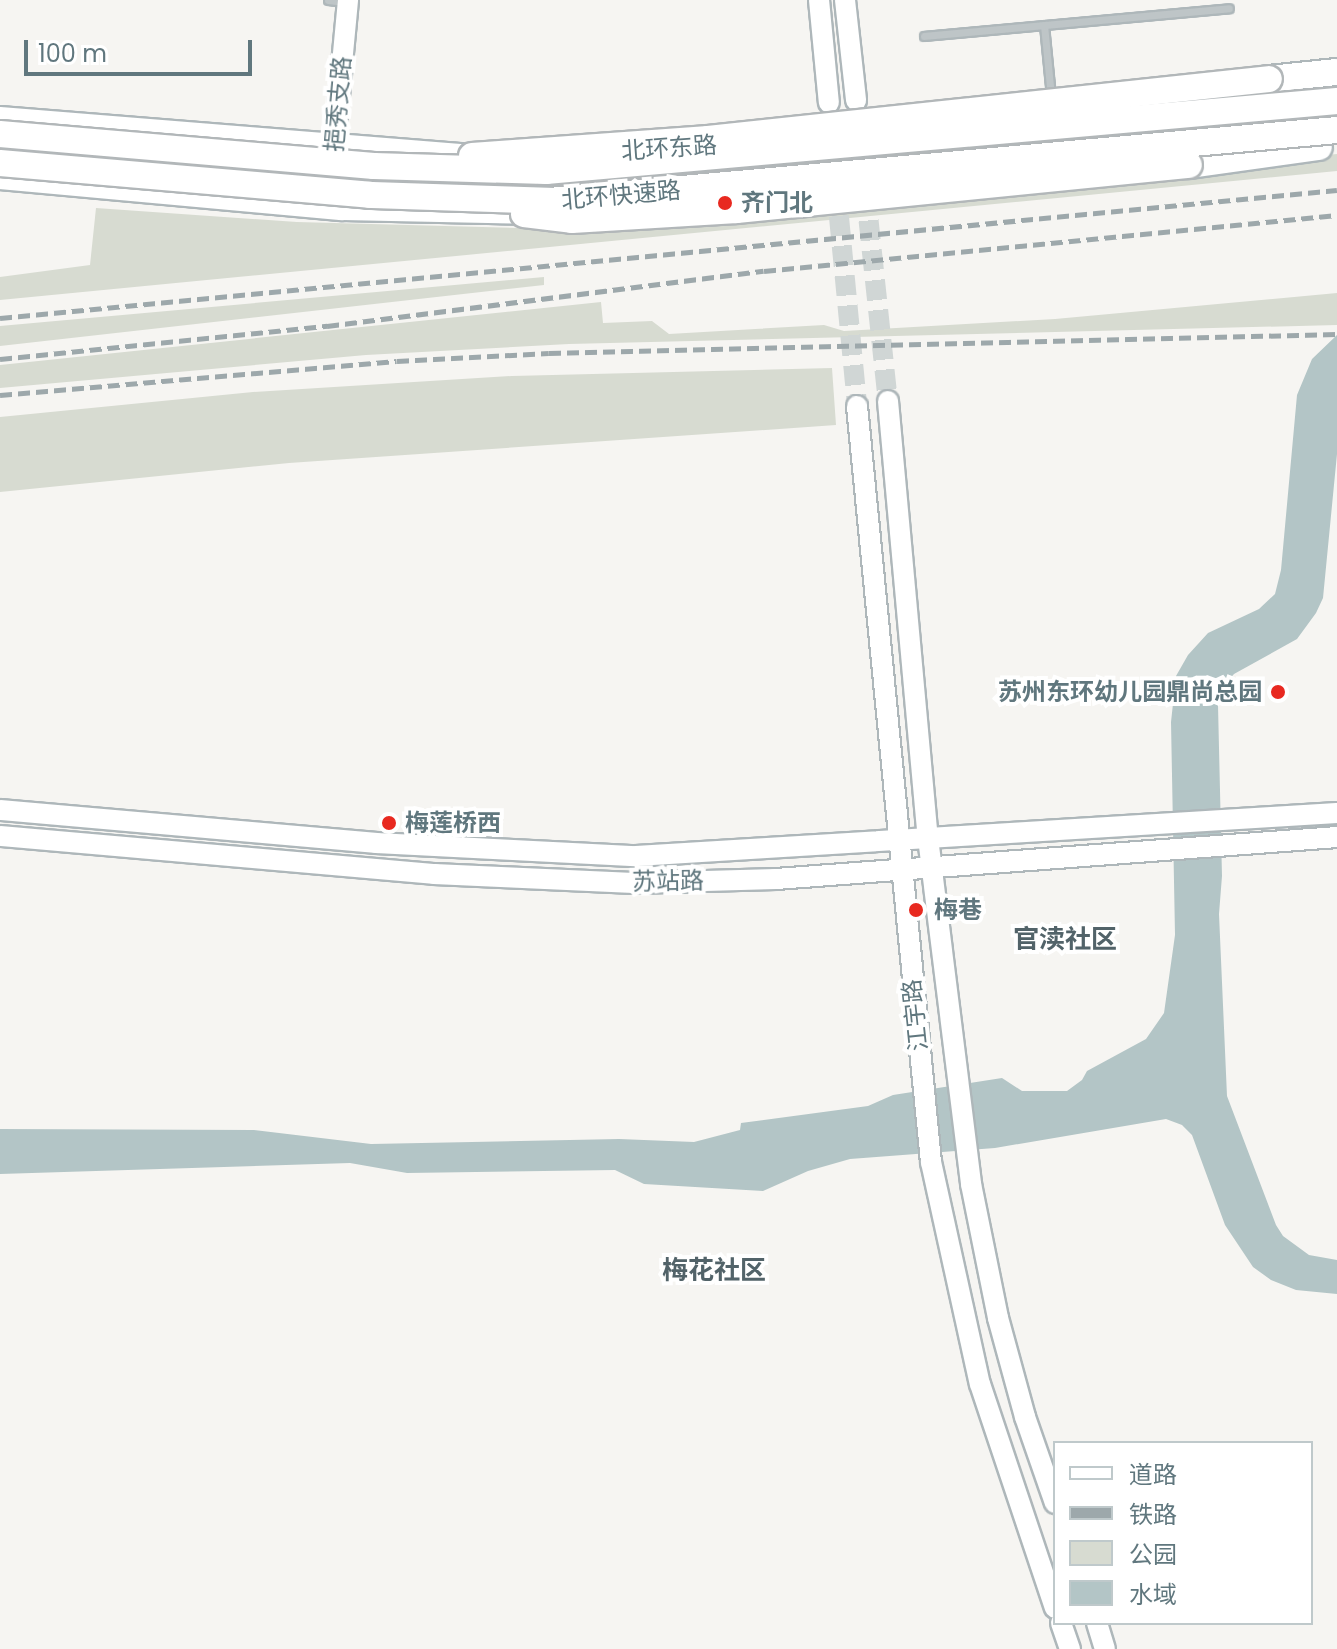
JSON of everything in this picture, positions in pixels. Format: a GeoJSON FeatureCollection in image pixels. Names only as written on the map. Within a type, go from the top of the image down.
{"type":"FeatureCollection","features":[{"type":"Feature","properties":{"kind":"highway"},"geometry":{"type":"LineString","coordinates":[[374,166],[708,139],[1337,72]]}},
{"type":"Feature","properties":{"kind":"highway","name":"北环快速路"},"geometry":{"type":"LineString","coordinates":[[0,134],[374,166],[504,171],[590,169],[1337,101]]}},
{"type":"Feature","properties":{"kind":"highway"},"geometry":{"type":"LineString","coordinates":[[370,195],[572,220],[737,210],[1189,165],[1331,140]]}},
{"type":"Feature","properties":{"kind":"highway","name":"北环快速路"},"geometry":{"type":"LineString","coordinates":[[0,163],[370,195],[590,199],[1331,140]]}},
{"type":"Feature","properties":{"kind":"main road"},"geometry":{"type":"LineString","coordinates":[[819,0],[829,103]]}},
{"type":"Feature","properties":{"kind":"main road"},"geometry":{"type":"LineString","coordinates":[[845,0],[856,100]]}},
{"type":"Feature","properties":{"kind":"main road","name":"挹秀支路"},"geometry":{"type":"LineString","coordinates":[[329,208],[341,1]]}},
{"type":"Feature","properties":{"kind":"main road","name":"北环东路"},"geometry":{"type":"LineString","coordinates":[[0,118],[489,157],[726,144],[1337,82]]}},
{"type":"Feature","properties":{"kind":"main road"},"geometry":{"type":"LineString","coordinates":[[0,178],[329,208],[430,213],[591,213],[1331,140]]}},
{"type":"Feature","properties":{"kind":"main road","name":"江宇路"},"geometry":{"type":"LineString","coordinates":[[888,401],[931,867],[968,1159],[998,1318],[1025,1417],[1053,1497]]}},
{"type":"Feature","properties":{"kind":"main road","name":"江宇路"},"geometry":{"type":"LineString","coordinates":[[857,406],[897,841],[931,1162],[980,1384],[1053,1602]]}},
{"type":"Feature","properties":{"kind":"main road","name":"苏站路"},"geometry":{"type":"LineString","coordinates":[[0,810],[376,843],[581,855],[652,855],[1337,813]]}},
{"type":"Feature","properties":{"kind":"main road","name":"苏站路"},"geometry":{"type":"LineString","coordinates":[[0,836],[527,879],[666,882],[900,871],[1150,849],[1337,837]]}},
{"type":"Feature","properties":{"kind":"main road"},"geometry":{"type":"LineString","coordinates":[[1062,1625],[1070,1649]]}},
{"type":"Feature","properties":{"kind":"main road"},"geometry":{"type":"LineString","coordinates":[[1098,1625],[1105,1649]]}},
{"type":"Feature","properties":{"kind":"lane"},"geometry":{"type":"LineString","coordinates":[[924,36],[1229,8]]}},
{"type":"Feature","properties":{"kind":"lane"},"geometry":{"type":"LineString","coordinates":[[1044,25],[1053,110]]}},
{"type":"Feature","properties":{"kind":"green space"},"geometry":{"type":"Polygon","coordinates":[[[1337,154],[1337,171],[0,300],[0,277],[90,265],[96,208],[297,222],[554,229],[1337,154]]]}},
{"type":"Feature","properties":{"kind":"green space"},"geometry":{"type":"Polygon","coordinates":[[[544,277],[544,285],[0,346],[0,326],[544,277]]]}},
{"type":"Feature","properties":{"kind":"green space"},"geometry":{"type":"Polygon","coordinates":[[[1337,293],[1337,325],[569,344],[366,355],[0,388],[0,365],[601,302],[603,323],[652,321],[669,334],[824,325],[844,331],[1055,319],[1337,293]]]}},
{"type":"Feature","properties":{"kind":"green space"},"geometry":{"type":"Polygon","coordinates":[[[832,368],[836,425],[289,463],[0,492],[0,417],[253,392],[512,376],[832,368]]]}},
{"type":"Feature","properties":{"kind":"water"},"geometry":{"type":"Polygon","coordinates":[[[1337,335],[1337,454],[1323,598],[1297,639],[1234,674],[1220,690],[1218,705],[1222,876],[1219,914],[1227,1096],[1276,1225],[1283,1236],[1309,1255],[1337,1260],[1337,1294],[1296,1290],[1271,1280],[1253,1267],[1225,1225],[1192,1135],[1182,1125],[1166,1119],[995,1148],[850,1159],[808,1171],[763,1191],[644,1184],[615,1170],[407,1173],[350,1163],[0,1174],[0,1129],[254,1130],[371,1144],[619,1139],[694,1142],[740,1130],[741,1123],[868,1106],[893,1095],[1002,1078],[1022,1091],[1067,1091],[1082,1080],[1087,1071],[1146,1039],[1164,1013],[1175,935],[1171,722],[1176,676],[1188,655],[1208,633],[1259,609],[1275,594],[1281,570],[1297,395],[1312,359],[1337,335]]]}},
{"type":"Feature","properties":{"kind":"tunnel"},"geometry":{"type":"LineString","coordinates":[[859,131],[888,401]]}},
{"type":"Feature","properties":{"kind":"tunnel"},"geometry":{"type":"LineString","coordinates":[[836,186],[857,406]]}},
{"type":"Feature","properties":{"kind":"railway"},"geometry":{"type":"LineString","coordinates":[[0,318],[1337,190]]}},
{"type":"Feature","properties":{"kind":"railway"},"geometry":{"type":"LineString","coordinates":[[0,359],[327,326],[764,271],[1337,215]]}},
{"type":"Feature","properties":{"kind":"railway"},"geometry":{"type":"LineString","coordinates":[[0,395],[397,361],[549,353],[1337,334]]}},
{"type":"Feature","properties":{"kind":"place","name":"齐门北"},"geometry":{"type":"Point","coordinates":[725,203]}},
{"type":"Feature","properties":{"kind":"place","name":"苏州东环幼儿园鼎尚总园"},"geometry":{"type":"Point","coordinates":[1278,692]}},
{"type":"Feature","properties":{"kind":"place","name":"梅莲桥西"},"geometry":{"type":"Point","coordinates":[389,823]}},
{"type":"Feature","properties":{"kind":"place","name":"梅巷"},"geometry":{"type":"Point","coordinates":[916,910]}},
{"type":"Feature","properties":{"kind":"district","name":"官渎社区"},"geometry":{"type":"Point","coordinates":[1065,940]}},
{"type":"Feature","properties":{"kind":"district","name":"梅花社区"},"geometry":{"type":"Point","coordinates":[714,1271]}}]}
